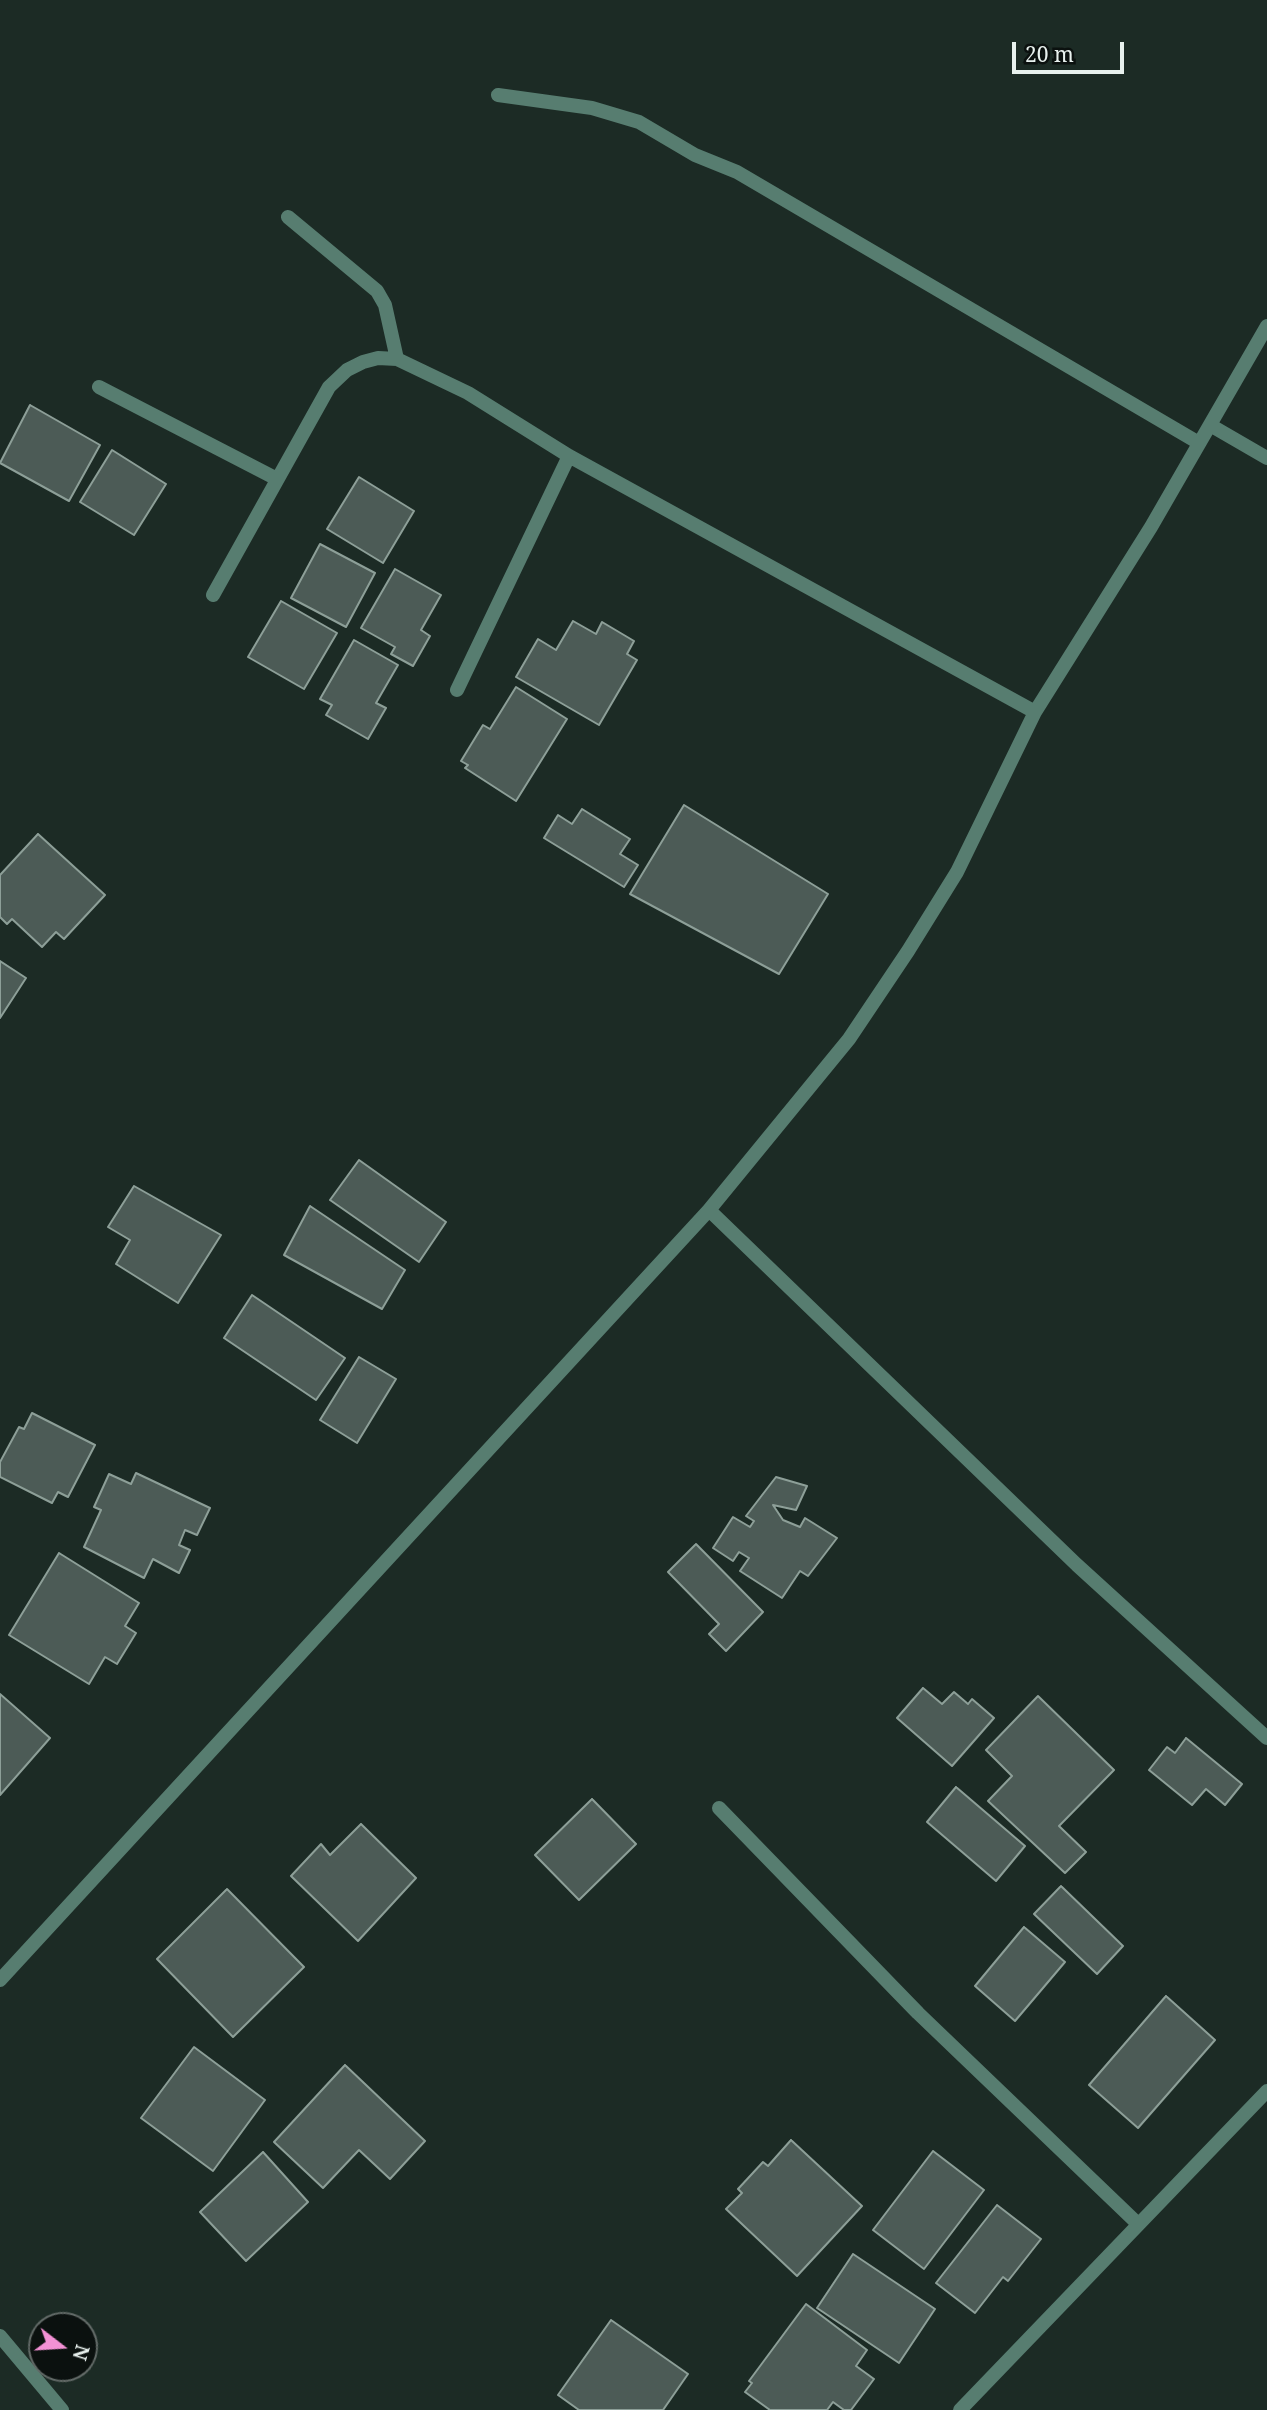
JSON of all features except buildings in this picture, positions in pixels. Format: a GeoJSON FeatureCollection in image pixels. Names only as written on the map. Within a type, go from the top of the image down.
{"type":"FeatureCollection","features":[{"type":"Feature","properties":{"kind":"street"},"geometry":{"type":"LineString","coordinates":[[498,95],[592,108],[639,122],[695,155],[737,172],[1199,443]]}},
{"type":"Feature","properties":{"kind":"street"},"geometry":{"type":"LineString","coordinates":[[288,217],[377,291],[386,305],[397,359]]}},
{"type":"Feature","properties":{"kind":"street"},"geometry":{"type":"LineString","coordinates":[[0,1980],[709,1210],[849,1039],[957,872],[1035,712],[1151,527],[1267,326]]}},
{"type":"Feature","properties":{"kind":"street"},"geometry":{"type":"LineString","coordinates":[[213,595],[329,387],[347,370],[363,362],[378,358],[397,359],[468,393],[569,456],[1035,712]]}},
{"type":"Feature","properties":{"kind":"street"},"geometry":{"type":"LineString","coordinates":[[99,387],[277,479]]}},
{"type":"Feature","properties":{"kind":"street"},"geometry":{"type":"LineString","coordinates":[[1210,425],[1267,458]]}},
{"type":"Feature","properties":{"kind":"street"},"geometry":{"type":"LineString","coordinates":[[457,690],[569,456]]}},
{"type":"Feature","properties":{"kind":"street"},"geometry":{"type":"LineString","coordinates":[[709,1210],[1077,1565],[1267,1738]]}},
{"type":"Feature","properties":{"kind":"street"},"geometry":{"type":"LineString","coordinates":[[719,1808],[918,2014],[1138,2223]]}},
{"type":"Feature","properties":{"kind":"street"},"geometry":{"type":"LineString","coordinates":[[960,2410],[1267,2091]]}},
{"type":"Feature","properties":{"kind":"street"},"geometry":{"type":"LineString","coordinates":[[0,2336],[62,2410]]}}]}
